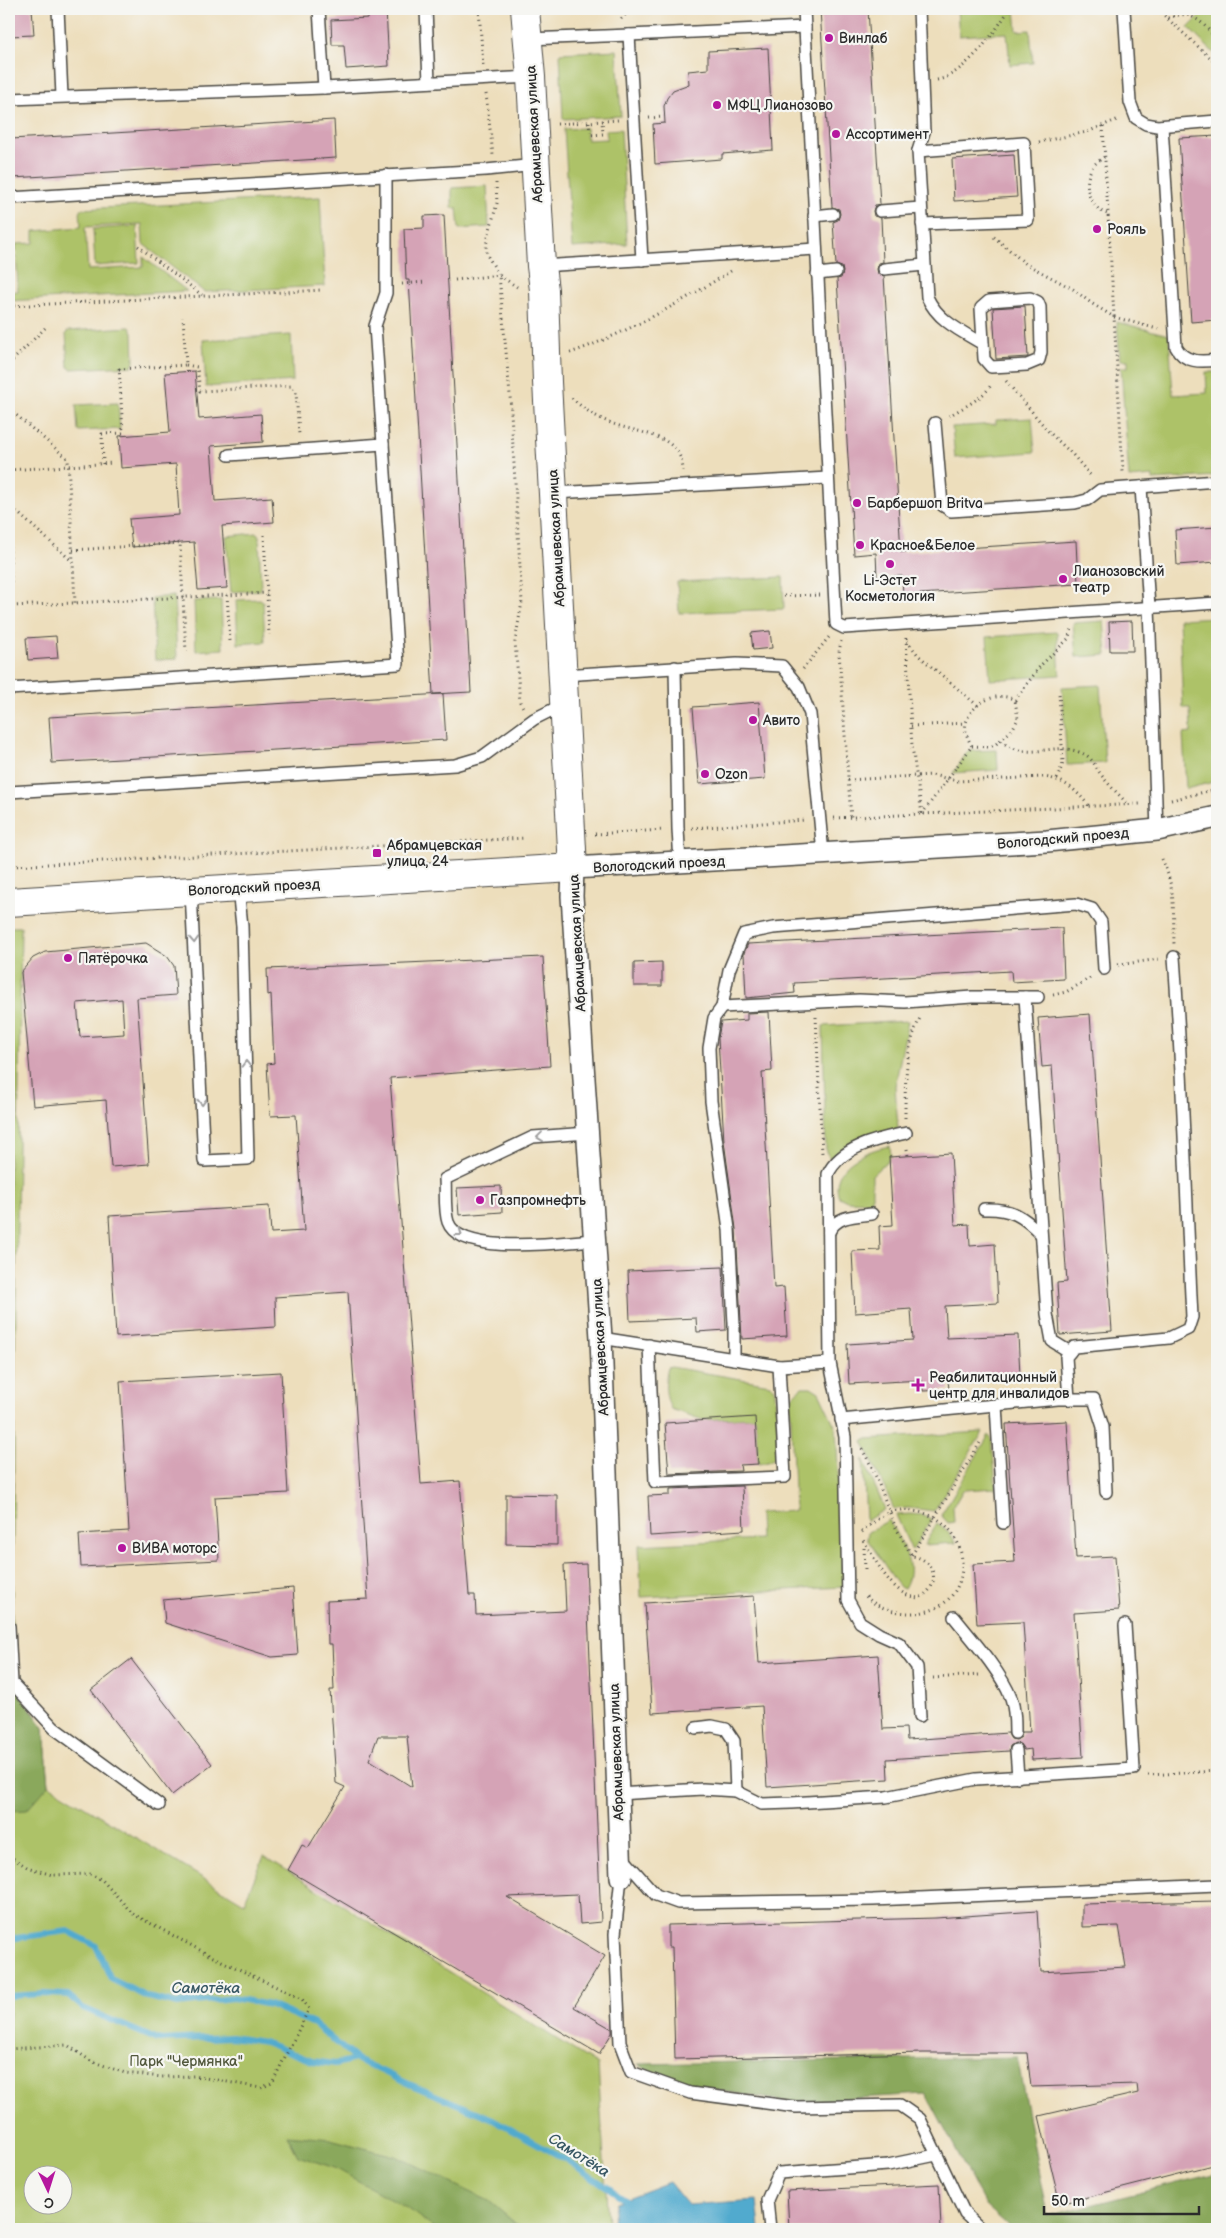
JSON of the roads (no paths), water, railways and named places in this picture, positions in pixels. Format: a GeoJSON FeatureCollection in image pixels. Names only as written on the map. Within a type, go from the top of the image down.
{"type":"FeatureCollection","features":[{"type":"Feature","properties":{"kind":"street","name":"Абрамцевская улица"},"geometry":{"type":"LineString","coordinates":[[525,9],[544,290],[547,382],[573,868],[572,896],[600,1338],[621,1877]]}},
{"type":"Feature","properties":{"kind":"street","name":"Вологодский проезд"},"geometry":{"type":"LineString","coordinates":[[9,902],[1047,841],[1157,830],[1217,817]]}},
{"type":"Feature","properties":{"kind":"lane"},"geometry":{"type":"LineString","coordinates":[[58,9],[62,96]]}},
{"type":"Feature","properties":{"kind":"lane"},"geometry":{"type":"LineString","coordinates":[[319,9],[324,88]]}},
{"type":"Feature","properties":{"kind":"lane"},"geometry":{"type":"LineString","coordinates":[[426,9],[429,82]]}},
{"type":"Feature","properties":{"kind":"lane"},"geometry":{"type":"LineString","coordinates":[[804,9],[835,620],[840,626],[848,628],[1217,603]]}},
{"type":"Feature","properties":{"kind":"lane"},"geometry":{"type":"LineString","coordinates":[[919,9],[924,135],[918,152],[926,297],[931,307],[946,322],[983,344]]}},
{"type":"Feature","properties":{"kind":"lane"},"geometry":{"type":"LineString","coordinates":[[1124,9],[1130,102],[1136,118],[1146,124],[1162,126],[1217,122]]}},
{"type":"Feature","properties":{"kind":"lane"},"geometry":{"type":"LineString","coordinates":[[528,39],[805,27]]}},
{"type":"Feature","properties":{"kind":"lane"},"geometry":{"type":"LineString","coordinates":[[629,35],[642,260]]}},
{"type":"Feature","properties":{"kind":"lane"},"geometry":{"type":"LineString","coordinates":[[9,99],[324,88],[531,77]]}},
{"type":"Feature","properties":{"kind":"lane"},"geometry":{"type":"LineString","coordinates":[[1162,126],[1176,347],[1183,356],[1198,362],[1217,360]]}},
{"type":"Feature","properties":{"kind":"lane"},"geometry":{"type":"LineString","coordinates":[[918,152],[1024,143],[1028,220],[922,224]]}},
{"type":"Feature","properties":{"kind":"lane"},"geometry":{"type":"LineString","coordinates":[[9,198],[536,165]]}},
{"type":"Feature","properties":{"kind":"lane"},"geometry":{"type":"LineString","coordinates":[[9,689],[398,664],[375,326],[386,293],[386,175]]}},
{"type":"Feature","properties":{"kind":"lane"},"geometry":{"type":"LineString","coordinates":[[880,211],[921,208]]}},
{"type":"Feature","properties":{"kind":"lane"},"geometry":{"type":"LineString","coordinates":[[814,216],[833,214]]}},
{"type":"Feature","properties":{"kind":"lane"},"geometry":{"type":"LineString","coordinates":[[541,266],[816,249]]}},
{"type":"Feature","properties":{"kind":"lane"},"geometry":{"type":"LineString","coordinates":[[884,269],[924,266]]}},
{"type":"Feature","properties":{"kind":"lane"},"geometry":{"type":"LineString","coordinates":[[817,274],[836,272]]}},
{"type":"Feature","properties":{"kind":"lane"},"geometry":{"type":"LineString","coordinates":[[1030,298],[1038,302],[1040,307],[1041,352],[1039,360],[1027,365],[994,367],[985,361],[983,344],[980,317],[981,308],[985,303],[995,300],[1030,298]]}},
{"type":"Feature","properties":{"kind":"lane"},"geometry":{"type":"LineString","coordinates":[[935,424],[941,502],[947,510],[957,512],[1075,504],[1087,500],[1100,490],[1217,481]]}},
{"type":"Feature","properties":{"kind":"lane"},"geometry":{"type":"LineString","coordinates":[[229,455],[383,444]]}},
{"type":"Feature","properties":{"kind":"lane"},"geometry":{"type":"LineString","coordinates":[[554,493],[828,478]]}},
{"type":"Feature","properties":{"kind":"lane"},"geometry":{"type":"LineString","coordinates":[[1141,487],[1157,830]]}},
{"type":"Feature","properties":{"kind":"lane"},"geometry":{"type":"LineString","coordinates":[[562,676],[675,667],[759,664],[782,666],[799,687],[810,714],[822,854]]}},
{"type":"Feature","properties":{"kind":"lane"},"geometry":{"type":"LineString","coordinates":[[675,667],[680,863]]}},
{"type":"Feature","properties":{"kind":"lane"},"geometry":{"type":"LineString","coordinates":[[9,792],[455,765],[482,757],[534,720],[564,704]]}},
{"type":"Feature","properties":{"kind":"lane"},"geometry":{"type":"LineString","coordinates":[[191,891],[204,1161],[248,1159],[242,926],[238,888]]}},
{"type":"Feature","properties":{"kind":"lane"},"geometry":{"type":"LineString","coordinates":[[734,1359],[729,1229],[711,1101],[709,1048],[714,1018],[722,1007],[729,970],[744,934],[773,928],[1076,904],[1092,909],[1101,922],[1104,969]]}},
{"type":"Feature","properties":{"kind":"lane"},"geometry":{"type":"LineString","coordinates":[[1069,1399],[1066,1357],[1074,1347],[1169,1338],[1188,1329],[1192,1318],[1183,1141],[1180,1029],[1174,957]]}},
{"type":"Feature","properties":{"kind":"lane"},"geometry":{"type":"LineString","coordinates":[[1025,997],[1047,1314],[1052,1341],[1070,1352]]}},
{"type":"Feature","properties":{"kind":"lane"},"geometry":{"type":"LineString","coordinates":[[722,1007],[816,1002],[1038,997]]}},
{"type":"Feature","properties":{"kind":"lane"},"geometry":{"type":"LineString","coordinates":[[588,1133],[533,1137],[445,1179],[448,1222],[460,1236],[482,1242],[518,1244],[594,1240]]}},
{"type":"Feature","properties":{"kind":"lane"},"geometry":{"type":"LineString","coordinates":[[906,1133],[870,1142],[846,1153],[832,1165],[828,1174],[830,1363],[845,1438],[848,1600],[860,1622],[879,1634],[899,1643],[916,1667],[920,1716]]}},
{"type":"Feature","properties":{"kind":"lane"},"geometry":{"type":"LineString","coordinates":[[829,1205],[834,1211],[846,1217]]}},
{"type":"Feature","properties":{"kind":"lane"},"geometry":{"type":"LineString","coordinates":[[984,1209],[1003,1208],[1026,1219],[1042,1234]]}},
{"type":"Feature","properties":{"kind":"lane"},"geometry":{"type":"LineString","coordinates":[[829,1232],[836,1223],[846,1217],[872,1214]]}},
{"type":"Feature","properties":{"kind":"lane"},"geometry":{"type":"LineString","coordinates":[[600,1338],[779,1366],[830,1363]]}},
{"type":"Feature","properties":{"kind":"lane"},"geometry":{"type":"LineString","coordinates":[[649,1345],[655,1482],[785,1477],[779,1366]]}},
{"type":"Feature","properties":{"kind":"lane"},"geometry":{"type":"LineString","coordinates":[[841,1420],[1069,1399],[1094,1399],[1103,1427],[1106,1492]]}},
{"type":"Feature","properties":{"kind":"lane"},"geometry":{"type":"LineString","coordinates":[[991,1406],[1003,1524]]}},
{"type":"Feature","properties":{"kind":"lane"},"geometry":{"type":"LineString","coordinates":[[954,1617],[980,1649],[1010,1696],[1014,1710],[1015,1733]]}},
{"type":"Feature","properties":{"kind":"lane"},"geometry":{"type":"LineString","coordinates":[[617,1794],[703,1789],[736,1791],[762,1804],[791,1803],[886,1796],[976,1780],[1134,1769],[1124,1625]]}},
{"type":"Feature","properties":{"kind":"lane"},"geometry":{"type":"LineString","coordinates":[[9,1626],[12,1683],[54,1728],[159,1805]]}},
{"type":"Feature","properties":{"kind":"lane"},"geometry":{"type":"LineString","coordinates":[[696,1728],[712,1726],[726,1729],[734,1741],[736,1791]]}},
{"type":"Feature","properties":{"kind":"lane"},"geometry":{"type":"LineString","coordinates":[[1016,1750],[1018,1777]]}},
{"type":"Feature","properties":{"kind":"lane"},"geometry":{"type":"LineString","coordinates":[[620,1854],[656,1895],[678,1903],[873,1900],[1217,1885]]}},
{"type":"Feature","properties":{"kind":"lane"},"geometry":{"type":"LineString","coordinates":[[621,1877],[615,1934],[620,2043],[631,2072],[690,2093],[796,2107],[900,2105],[920,2119],[965,2214],[980,2229]]}},
{"type":"Feature","properties":{"kind":"lane"},"geometry":{"type":"LineString","coordinates":[[770,2229],[766,2200],[779,2173],[888,2164],[936,2155]]}},
{"type":"Feature","properties":{"kind":"water"},"geometry":{"type":"Polygon","coordinates":[[[669,2182],[688,2205],[757,2200],[760,2229],[617,2229],[611,2224],[617,2202],[669,2182]]]}},
{"type":"Feature","properties":{"kind":"waterway","name":"Самотёка"},"geometry":{"type":"LineString","coordinates":[[9,1939],[68,1931],[96,1946],[111,1979],[147,1997],[178,2004],[233,1998],[270,2005],[314,2024],[356,2059],[409,2084],[493,2119],[568,2161],[625,2199]]}},
{"type":"Feature","properties":{"kind":"waterway","name":"Самотёка"},"geometry":{"type":"LineString","coordinates":[[9,1996],[68,1995],[83,2008],[158,2040],[232,2037],[264,2042],[312,2061],[335,2064],[356,2059]]}},
{"type":"Feature","properties":{"kind":"place","name":"Винлаб"},"geometry":{"type":"Point","coordinates":[829,38]}},
{"type":"Feature","properties":{"kind":"place","name":"МФЦ Лианозово"},"geometry":{"type":"Point","coordinates":[717,105]}},
{"type":"Feature","properties":{"kind":"place","name":"Ассортимент"},"geometry":{"type":"Point","coordinates":[836,134]}},
{"type":"Feature","properties":{"kind":"place","name":"Рояль"},"geometry":{"type":"Point","coordinates":[1097,229]}},
{"type":"Feature","properties":{"kind":"place","name":"Барбершоп Britva"},"geometry":{"type":"Point","coordinates":[857,503]}},
{"type":"Feature","properties":{"kind":"place","name":"Красное&Белое"},"geometry":{"type":"Point","coordinates":[860,545]}},
{"type":"Feature","properties":{"kind":"place","name":"Li-Эстет Косметология"},"geometry":{"type":"Point","coordinates":[890,564]}},
{"type":"Feature","properties":{"kind":"place","name":"Лианозовский театр"},"geometry":{"type":"Point","coordinates":[1063,579]}},
{"type":"Feature","properties":{"kind":"place","name":"Авито"},"geometry":{"type":"Point","coordinates":[753,720]}},
{"type":"Feature","properties":{"kind":"place","name":"Ozon"},"geometry":{"type":"Point","coordinates":[705,774]}},
{"type":"Feature","properties":{"kind":"place","name":"Абрамцевская улица, 24"},"geometry":{"type":"Point","coordinates":[377,853]}},
{"type":"Feature","properties":{"kind":"place","name":"Пятёрочка"},"geometry":{"type":"Point","coordinates":[68,958]}},
{"type":"Feature","properties":{"kind":"place","name":"Газпромнефть"},"geometry":{"type":"Point","coordinates":[480,1200]}},
{"type":"Feature","properties":{"kind":"place","name":"Реабилитационный центр для инвалидов"},"geometry":{"type":"Point","coordinates":[918,1385]}},
{"type":"Feature","properties":{"kind":"place","name":"ВИВА моторс"},"geometry":{"type":"Point","coordinates":[122,1548]}},
{"type":"Feature","properties":{"kind":"park label","name":"Парк \"Чермянка\""},"geometry":{"type":"Point","coordinates":[186,2061]}}]}
